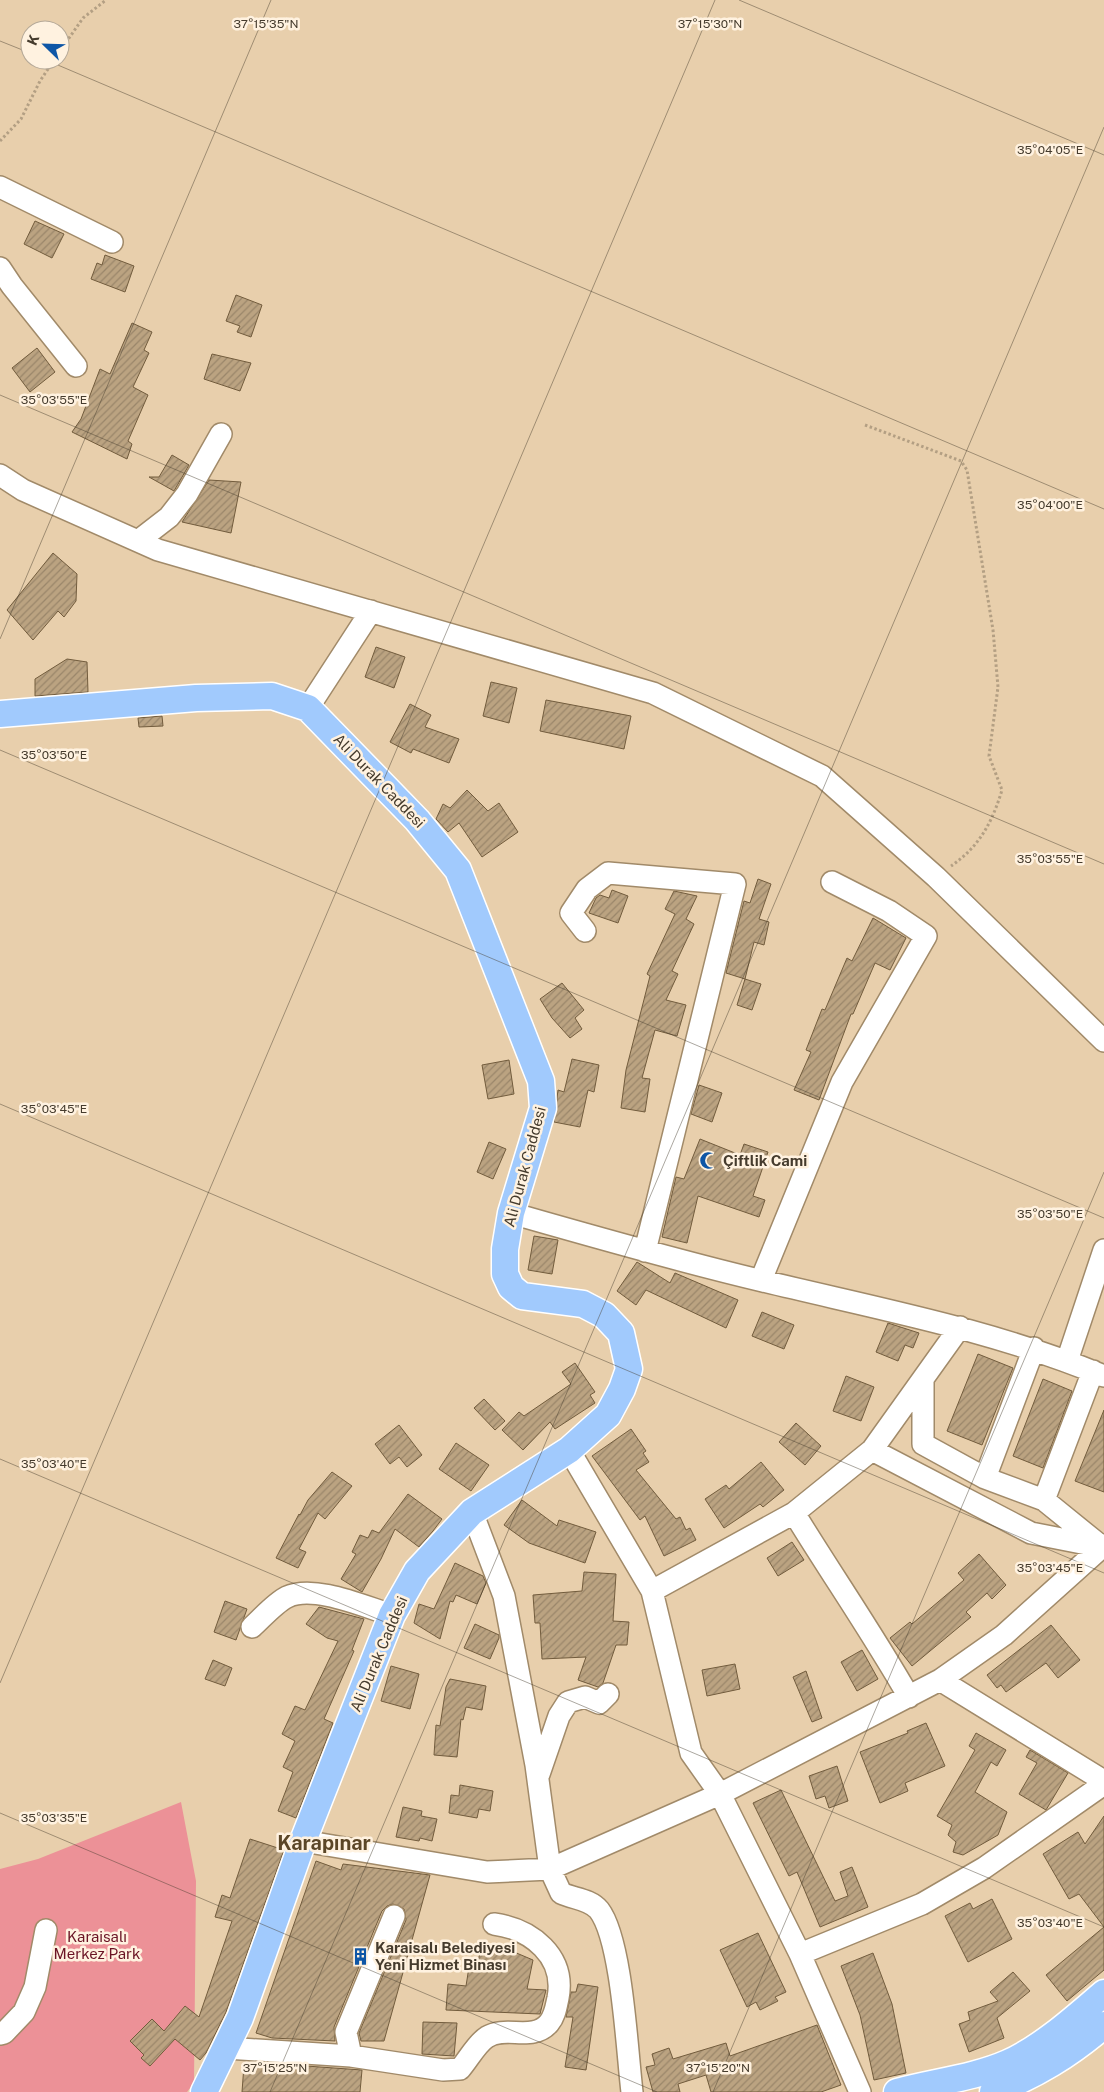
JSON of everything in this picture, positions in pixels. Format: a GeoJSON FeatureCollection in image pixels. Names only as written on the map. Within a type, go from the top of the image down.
{"type":"FeatureCollection","features":[{"type":"Feature","properties":{"kind":"main road","name":"Ali Durak Caddesi"},"geometry":{"type":"LineString","coordinates":[[0,714],[196,698],[272,696],[308,708],[417,820],[458,870],[541,1081],[543,1108],[511,1213],[505,1250],[505,1274],[511,1287],[522,1296],[583,1304],[604,1315],[621,1333],[629,1369],[622,1389],[608,1415],[569,1450],[472,1512],[417,1571],[392,1615],[303,1841],[240,2018],[204,2092]]}},
{"type":"Feature","properties":{"kind":"main road"},"geometry":{"type":"LineString","coordinates":[[992,2092],[1030,2077],[1075,2049],[1095,2029],[1104,1993]]}},
{"type":"Feature","properties":{"kind":"main road"},"geometry":{"type":"LineString","coordinates":[[897,2092],[991,2069],[1025,2054],[1095,2029]]}},
{"type":"Feature","properties":{"kind":"street"},"geometry":{"type":"LineString","coordinates":[[0,187],[112,242]]}},
{"type":"Feature","properties":{"kind":"street"},"geometry":{"type":"LineString","coordinates":[[0,268],[12,286],[76,366]]}},
{"type":"Feature","properties":{"kind":"street"},"geometry":{"type":"LineString","coordinates":[[138,541],[169,518],[187,494],[221,434]]}},
{"type":"Feature","properties":{"kind":"street"},"geometry":{"type":"LineString","coordinates":[[0,474],[23,490],[158,550],[653,693],[822,776],[936,877],[1104,1041]]}},
{"type":"Feature","properties":{"kind":"street"},"geometry":{"type":"LineString","coordinates":[[308,708],[371,611]]}},
{"type":"Feature","properties":{"kind":"street"},"geometry":{"type":"LineString","coordinates":[[585,931],[571,913],[587,889],[608,873],[735,884],[644,1250]]}},
{"type":"Feature","properties":{"kind":"street"},"geometry":{"type":"LineString","coordinates":[[760,1280],[842,1082],[926,936],[889,911],[832,882]]}},
{"type":"Feature","properties":{"kind":"street"},"geometry":{"type":"LineString","coordinates":[[511,1213],[760,1280],[960,1327],[1034,1348],[1098,1374],[1044,1500]]}},
{"type":"Feature","properties":{"kind":"street"},"geometry":{"type":"LineString","coordinates":[[1067,1361],[1104,1250]]}},
{"type":"Feature","properties":{"kind":"street"},"geometry":{"type":"LineString","coordinates":[[652,1591],[794,1513],[872,1450],[960,1327]]}},
{"type":"Feature","properties":{"kind":"street"},"geometry":{"type":"LineString","coordinates":[[985,1478],[1034,1348]]}},
{"type":"Feature","properties":{"kind":"street"},"geometry":{"type":"LineString","coordinates":[[923,1379],[923,1444],[985,1478],[1044,1500],[1103,1546]]}},
{"type":"Feature","properties":{"kind":"street"},"geometry":{"type":"LineString","coordinates":[[569,1450],[652,1591],[692,1753],[720,1794],[800,1954],[860,2092]]}},
{"type":"Feature","properties":{"kind":"street"},"geometry":{"type":"LineString","coordinates":[[872,1450],[1031,1533],[1103,1546]]}},
{"type":"Feature","properties":{"kind":"street"},"geometry":{"type":"LineString","coordinates":[[472,1512],[504,1596],[538,1779],[550,1869],[561,1894],[574,1899],[587,1900],[598,1909],[605,1921],[618,1968],[632,2092]]}},
{"type":"Feature","properties":{"kind":"street"},"geometry":{"type":"LineString","coordinates":[[794,1513],[828,1570],[879,1645],[909,1697]]}},
{"type":"Feature","properties":{"kind":"street"},"geometry":{"type":"LineString","coordinates":[[303,1841],[487,1872],[550,1869],[720,1794],[940,1680],[1004,1635],[1103,1546]]}},
{"type":"Feature","properties":{"kind":"street"},"geometry":{"type":"LineString","coordinates":[[252,1628],[287,1597],[305,1592],[323,1594],[392,1615]]}},
{"type":"Feature","properties":{"kind":"street"},"geometry":{"type":"LineString","coordinates":[[800,1954],[922,1904],[984,1868],[1104,1782],[940,1680]]}},
{"type":"Feature","properties":{"kind":"street"},"geometry":{"type":"LineString","coordinates":[[538,1779],[559,1716],[568,1702],[585,1697],[599,1703],[608,1694]]}},
{"type":"Feature","properties":{"kind":"street"},"geometry":{"type":"LineString","coordinates":[[351,2056],[346,2032],[394,1916]]}},
{"type":"Feature","properties":{"kind":"street"},"geometry":{"type":"LineString","coordinates":[[226,2048],[351,2056],[442,2070],[460,2069],[486,2038],[498,2032],[532,2033],[548,2024],[555,2013],[560,1987],[557,1968],[550,1956],[530,1934],[512,1926],[494,1924]]}},
{"type":"Feature","properties":{"kind":"street"},"geometry":{"type":"LineString","coordinates":[[0,2034],[4,2033],[24,2012],[35,1987],[46,1930]]}},
{"type":"Feature","properties":{"kind":"path"},"geometry":{"type":"LineString","coordinates":[[70,37],[83,18],[106,0]]}},
{"type":"Feature","properties":{"kind":"path"},"geometry":{"type":"LineString","coordinates":[[0,141],[21,119],[47,70]]}},
{"type":"Feature","properties":{"kind":"path"},"geometry":{"type":"LineString","coordinates":[[864,425],[961,461],[967,470],[993,630],[998,687],[989,756],[1002,790],[986,832],[968,855],[936,877]]}},
{"type":"Feature","properties":{"kind":"green space","name":"Karaisalı Merkez Park"},"geometry":{"type":"Polygon","coordinates":[[[181,1802],[196,1881],[194,2083],[187,2092],[0,2092],[0,1869],[38,1859],[181,1802]]]}},
{"type":"Feature","properties":{"kind":"building"},"geometry":{"type":"Polygon","coordinates":[[[35,221],[64,234],[52,258],[24,244],[35,221]]]}},
{"type":"Feature","properties":{"kind":"building"},"geometry":{"type":"Polygon","coordinates":[[[105,255],[134,266],[125,292],[91,279],[97,263],[102,265],[105,255]]]}},
{"type":"Feature","properties":{"kind":"building"},"geometry":{"type":"Polygon","coordinates":[[[236,295],[262,305],[251,337],[237,332],[240,326],[226,321],[236,295]]]}},
{"type":"Feature","properties":{"kind":"building"},"geometry":{"type":"Polygon","coordinates":[[[132,323],[152,332],[144,350],[149,353],[133,387],[148,395],[128,441],[132,444],[127,459],[72,432],[81,419],[100,369],[110,374],[132,323]]]}},
{"type":"Feature","properties":{"kind":"building"},"geometry":{"type":"Polygon","coordinates":[[[37,348],[55,372],[30,392],[12,368],[37,348]]]}},
{"type":"Feature","properties":{"kind":"building"},"geometry":{"type":"Polygon","coordinates":[[[212,354],[251,363],[240,391],[204,379],[212,354]]]}},
{"type":"Feature","properties":{"kind":"building"},"geometry":{"type":"Polygon","coordinates":[[[172,455],[189,465],[174,491],[149,477],[159,477],[172,455]]]}},
{"type":"Feature","properties":{"kind":"building"},"geometry":{"type":"Polygon","coordinates":[[[209,480],[241,482],[231,533],[182,522],[209,480]]]}},
{"type":"Feature","properties":{"kind":"building"},"geometry":{"type":"Polygon","coordinates":[[[53,553],[77,574],[76,601],[64,617],[58,611],[33,640],[7,610],[53,553]]]}},
{"type":"Feature","properties":{"kind":"building"},"geometry":{"type":"Polygon","coordinates":[[[376,647],[405,657],[394,688],[365,677],[376,647]]]}},
{"type":"Feature","properties":{"kind":"building"},"geometry":{"type":"Polygon","coordinates":[[[67,659],[87,662],[88,692],[35,696],[35,679],[67,659]]]}},
{"type":"Feature","properties":{"kind":"building"},"geometry":{"type":"Polygon","coordinates":[[[491,682],[517,688],[509,723],[483,716],[491,682]]]}},
{"type":"Feature","properties":{"kind":"building"},"geometry":{"type":"Polygon","coordinates":[[[546,700],[631,716],[624,749],[540,731],[546,700]]]}},
{"type":"Feature","properties":{"kind":"building"},"geometry":{"type":"Polygon","coordinates":[[[410,704],[431,715],[425,727],[459,739],[449,763],[413,749],[411,753],[390,742],[410,704]]]}},
{"type":"Feature","properties":{"kind":"building"},"geometry":{"type":"Polygon","coordinates":[[[162,716],[163,726],[139,727],[138,718],[162,716]]]}},
{"type":"Feature","properties":{"kind":"building"},"geometry":{"type":"Polygon","coordinates":[[[467,790],[488,811],[499,803],[518,832],[482,857],[459,823],[448,832],[436,819],[443,804],[450,808],[467,790]]]}},
{"type":"Feature","properties":{"kind":"building"},"geometry":{"type":"Polygon","coordinates":[[[758,879],[771,884],[759,919],[769,922],[764,945],[754,942],[745,979],[726,973],[744,901],[750,903],[758,879]]]}},
{"type":"Feature","properties":{"kind":"building"},"geometry":{"type":"Polygon","coordinates":[[[612,890],[628,896],[618,923],[589,913],[596,898],[600,895],[609,898],[612,890]]]}},
{"type":"Feature","properties":{"kind":"building"},"geometry":{"type":"Polygon","coordinates":[[[674,891],[697,896],[686,919],[694,924],[672,971],[678,974],[666,1000],[686,1005],[677,1036],[655,1030],[642,1078],[650,1079],[645,1112],[621,1108],[626,1070],[650,976],[647,974],[675,914],[665,909],[674,891]]]}},
{"type":"Feature","properties":{"kind":"building"},"geometry":{"type":"Polygon","coordinates":[[[873,918],[906,938],[890,970],[875,963],[853,1014],[851,1014],[819,1100],[794,1090],[811,1052],[806,1050],[822,1009],[825,1010],[847,958],[852,961],[873,918]]]}},
{"type":"Feature","properties":{"kind":"building"},"geometry":{"type":"Polygon","coordinates":[[[745,979],[761,984],[752,1010],[737,1005],[745,979]]]}},
{"type":"Feature","properties":{"kind":"building"},"geometry":{"type":"Polygon","coordinates":[[[562,983],[584,1010],[575,1018],[582,1029],[570,1038],[552,1018],[540,999],[562,983]]]}},
{"type":"Feature","properties":{"kind":"building"},"geometry":{"type":"Polygon","coordinates":[[[572,1059],[599,1065],[594,1092],[588,1090],[580,1127],[554,1122],[558,1090],[564,1092],[572,1059]]]}},
{"type":"Feature","properties":{"kind":"building"},"geometry":{"type":"Polygon","coordinates":[[[509,1060],[514,1094],[488,1099],[482,1065],[509,1060]]]}},
{"type":"Feature","properties":{"kind":"building"},"geometry":{"type":"Polygon","coordinates":[[[699,1085],[722,1093],[712,1122],[691,1114],[699,1085]]]}},
{"type":"Feature","properties":{"kind":"building"},"geometry":{"type":"Polygon","coordinates":[[[700,1139],[740,1155],[744,1144],[768,1152],[753,1196],[765,1200],[759,1217],[698,1196],[687,1243],[662,1237],[676,1177],[684,1179],[700,1139]]]}},
{"type":"Feature","properties":{"kind":"building"},"geometry":{"type":"Polygon","coordinates":[[[489,1142],[506,1149],[493,1179],[477,1172],[489,1142]]]}},
{"type":"Feature","properties":{"kind":"building"},"geometry":{"type":"Polygon","coordinates":[[[534,1236],[558,1240],[552,1274],[528,1270],[534,1236]]]}},
{"type":"Feature","properties":{"kind":"building"},"geometry":{"type":"Polygon","coordinates":[[[637,1262],[670,1283],[675,1273],[738,1300],[726,1328],[646,1290],[636,1305],[617,1291],[637,1262]]]}},
{"type":"Feature","properties":{"kind":"building"},"geometry":{"type":"Polygon","coordinates":[[[762,1312],[794,1325],[784,1349],[752,1336],[762,1312]]]}},
{"type":"Feature","properties":{"kind":"building"},"geometry":{"type":"Polygon","coordinates":[[[888,1323],[919,1333],[913,1348],[905,1345],[898,1361],[876,1352],[888,1323]]]}},
{"type":"Feature","properties":{"kind":"building"},"geometry":{"type":"Polygon","coordinates":[[[978,1354],[1013,1368],[982,1445],[947,1431],[978,1354]]]}},
{"type":"Feature","properties":{"kind":"building"},"geometry":{"type":"Polygon","coordinates":[[[575,1363],[595,1392],[590,1395],[595,1403],[555,1429],[550,1422],[523,1450],[502,1430],[519,1412],[524,1416],[571,1384],[562,1372],[575,1363]]]}},
{"type":"Feature","properties":{"kind":"building"},"geometry":{"type":"Polygon","coordinates":[[[846,1376],[874,1387],[861,1421],[833,1411],[846,1376]]]}},
{"type":"Feature","properties":{"kind":"building"},"geometry":{"type":"Polygon","coordinates":[[[1043,1379],[1072,1391],[1043,1468],[1013,1456],[1043,1379]]]}},
{"type":"Feature","properties":{"kind":"building"},"geometry":{"type":"Polygon","coordinates":[[[484,1399],[505,1421],[495,1430],[474,1408],[484,1399]]]}},
{"type":"Feature","properties":{"kind":"building"},"geometry":{"type":"Polygon","coordinates":[[[1104,1410],[1104,1492],[1075,1481],[1104,1410]]]}},
{"type":"Feature","properties":{"kind":"building"},"geometry":{"type":"Polygon","coordinates":[[[796,1423],[821,1446],[805,1465],[779,1442],[796,1423]]]}},
{"type":"Feature","properties":{"kind":"building"},"geometry":{"type":"Polygon","coordinates":[[[399,1425],[422,1455],[407,1467],[399,1457],[390,1464],[375,1444],[399,1425]]]}},
{"type":"Feature","properties":{"kind":"building"},"geometry":{"type":"Polygon","coordinates":[[[631,1429],[646,1451],[643,1453],[649,1462],[636,1470],[676,1519],[680,1517],[686,1530],[690,1528],[696,1540],[664,1556],[645,1516],[640,1520],[592,1456],[631,1429]]]}},
{"type":"Feature","properties":{"kind":"building"},"geometry":{"type":"Polygon","coordinates":[[[456,1443],[489,1465],[471,1491],[439,1469],[456,1443]]]}},
{"type":"Feature","properties":{"kind":"building"},"geometry":{"type":"Polygon","coordinates":[[[761,1462],[784,1490],[763,1507],[760,1504],[724,1528],[705,1499],[726,1485],[729,1489],[761,1462]]]}},
{"type":"Feature","properties":{"kind":"building"},"geometry":{"type":"Polygon","coordinates":[[[332,1472],[352,1486],[325,1519],[318,1513],[299,1549],[306,1552],[298,1568],[276,1558],[308,1500],[332,1472]]]}},
{"type":"Feature","properties":{"kind":"building"},"geometry":{"type":"Polygon","coordinates":[[[408,1494],[442,1519],[419,1547],[395,1529],[381,1559],[362,1592],[341,1579],[356,1554],[352,1552],[360,1535],[368,1538],[372,1530],[379,1533],[408,1494]]]}},
{"type":"Feature","properties":{"kind":"building"},"geometry":{"type":"Polygon","coordinates":[[[522,1500],[557,1526],[559,1520],[596,1532],[585,1563],[529,1543],[504,1525],[522,1500]]]}},
{"type":"Feature","properties":{"kind":"building"},"geometry":{"type":"Polygon","coordinates":[[[792,1542],[804,1560],[778,1576],[767,1558],[792,1542]]]}},
{"type":"Feature","properties":{"kind":"building"},"geometry":{"type":"Polygon","coordinates":[[[979,1554],[1006,1585],[992,1599],[987,1593],[966,1612],[971,1617],[912,1666],[890,1638],[910,1622],[912,1624],[964,1580],[958,1573],[979,1554]]]}},
{"type":"Feature","properties":{"kind":"building"},"geometry":{"type":"Polygon","coordinates":[[[455,1563],[483,1576],[486,1583],[477,1604],[456,1595],[453,1602],[450,1601],[440,1639],[414,1623],[419,1604],[434,1609],[455,1563]]]}},
{"type":"Feature","properties":{"kind":"building"},"geometry":{"type":"Polygon","coordinates":[[[584,1572],[616,1574],[613,1621],[629,1622],[627,1645],[616,1645],[603,1683],[598,1687],[578,1680],[586,1657],[542,1659],[540,1623],[535,1623],[533,1595],[582,1591],[584,1572]]]}},
{"type":"Feature","properties":{"kind":"building"},"geometry":{"type":"Polygon","coordinates":[[[225,1601],[247,1609],[236,1640],[214,1632],[225,1601]]]}},
{"type":"Feature","properties":{"kind":"building"},"geometry":{"type":"Polygon","coordinates":[[[319,1607],[364,1619],[352,1650],[354,1651],[324,1719],[333,1723],[296,1818],[278,1811],[293,1772],[283,1767],[295,1741],[282,1734],[295,1706],[305,1710],[338,1641],[327,1638],[306,1624],[319,1607]]]}},
{"type":"Feature","properties":{"kind":"building"},"geometry":{"type":"Polygon","coordinates":[[[475,1624],[499,1635],[490,1659],[464,1648],[475,1624]]]}},
{"type":"Feature","properties":{"kind":"building"},"geometry":{"type":"Polygon","coordinates":[[[1051,1625],[1080,1660],[1058,1678],[1046,1663],[1006,1692],[1001,1685],[997,1688],[987,1675],[1051,1625]]]}},
{"type":"Feature","properties":{"kind":"building"},"geometry":{"type":"Polygon","coordinates":[[[862,1650],[878,1679],[857,1691],[841,1662],[862,1650]]]}},
{"type":"Feature","properties":{"kind":"building"},"geometry":{"type":"Polygon","coordinates":[[[213,1660],[232,1668],[225,1686],[205,1679],[213,1660]]]}},
{"type":"Feature","properties":{"kind":"building"},"geometry":{"type":"Polygon","coordinates":[[[735,1664],[740,1689],[707,1696],[702,1670],[735,1664]]]}},
{"type":"Feature","properties":{"kind":"building"},"geometry":{"type":"Polygon","coordinates":[[[391,1666],[419,1674],[410,1709],[381,1701],[391,1666]]]}},
{"type":"Feature","properties":{"kind":"building"},"geometry":{"type":"Polygon","coordinates":[[[806,1671],[822,1718],[812,1722],[793,1677],[806,1671]]]}},
{"type":"Feature","properties":{"kind":"building"},"geometry":{"type":"Polygon","coordinates":[[[450,1679],[486,1686],[482,1710],[466,1707],[463,1720],[461,1719],[457,1757],[434,1755],[436,1725],[440,1726],[446,1687],[450,1679]]]}},
{"type":"Feature","properties":{"kind":"building"},"geometry":{"type":"Polygon","coordinates":[[[926,1723],[945,1766],[905,1783],[908,1791],[880,1803],[860,1752],[908,1733],[907,1731],[926,1723]]]}},
{"type":"Feature","properties":{"kind":"building"},"geometry":{"type":"Polygon","coordinates":[[[976,1733],[1006,1750],[997,1766],[991,1762],[975,1792],[1007,1812],[998,1835],[963,1855],[953,1852],[956,1842],[948,1835],[952,1825],[937,1816],[975,1750],[969,1746],[976,1733]]]}},
{"type":"Feature","properties":{"kind":"building"},"geometry":{"type":"Polygon","coordinates":[[[1030,1750],[1068,1773],[1046,1810],[1019,1794],[1037,1763],[1026,1757],[1030,1750]]]}},
{"type":"Feature","properties":{"kind":"building"},"geometry":{"type":"Polygon","coordinates":[[[837,1766],[848,1801],[829,1808],[825,1796],[816,1799],[809,1776],[837,1766]]]}},
{"type":"Feature","properties":{"kind":"building"},"geometry":{"type":"Polygon","coordinates":[[[460,1785],[493,1791],[490,1811],[479,1809],[477,1818],[449,1813],[451,1795],[459,1796],[460,1785]]]}},
{"type":"Feature","properties":{"kind":"building"},"geometry":{"type":"Polygon","coordinates":[[[781,1790],[835,1901],[848,1896],[840,1872],[852,1867],[868,1907],[820,1927],[797,1872],[789,1876],[753,1803],[781,1790]]]}},
{"type":"Feature","properties":{"kind":"building"},"geometry":{"type":"Polygon","coordinates":[[[403,1807],[422,1811],[421,1816],[437,1819],[432,1841],[420,1838],[419,1841],[396,1837],[403,1807]]]}},
{"type":"Feature","properties":{"kind":"building"},"geometry":{"type":"Polygon","coordinates":[[[1104,1816],[1104,1927],[1079,1894],[1069,1899],[1043,1854],[1078,1832],[1085,1844],[1104,1816]]]}},
{"type":"Feature","properties":{"kind":"building"},"geometry":{"type":"Polygon","coordinates":[[[250,1839],[284,1850],[226,2012],[206,2053],[200,2060],[175,2039],[150,2066],[141,2058],[144,2055],[130,2041],[152,2019],[164,2031],[185,2006],[199,2017],[232,1921],[215,1917],[222,1895],[230,1898],[250,1839]]]}},
{"type":"Feature","properties":{"kind":"building","name":"Karaisalı Belediyesi Yeni Hizmet Binası"},"geometry":{"type":"Polygon","coordinates":[[[316,1861],[341,1870],[343,1864],[430,1875],[384,2041],[361,2041],[359,2033],[406,1920],[404,1909],[393,1904],[387,1906],[382,1911],[334,2027],[335,2041],[272,2038],[256,2033],[316,1861]]]}},
{"type":"Feature","properties":{"kind":"building"},"geometry":{"type":"Polygon","coordinates":[[[992,1899],[1012,1939],[968,1962],[945,1916],[970,1903],[973,1909],[992,1899]]]}},
{"type":"Feature","properties":{"kind":"building"},"geometry":{"type":"Polygon","coordinates":[[[1104,1927],[1104,1970],[1067,2001],[1046,1975],[1104,1927]]]}},
{"type":"Feature","properties":{"kind":"building"},"geometry":{"type":"Polygon","coordinates":[[[758,1933],[786,1992],[775,1997],[778,2001],[760,2010],[756,2002],[747,2007],[720,1950],[758,1933]]]}},
{"type":"Feature","properties":{"kind":"building"},"geometry":{"type":"Polygon","coordinates":[[[481,1948],[507,1949],[533,1960],[527,1989],[546,1990],[540,2014],[446,2010],[448,1984],[466,1986],[469,1967],[477,1966],[481,1948]]]}},
{"type":"Feature","properties":{"kind":"building"},"geometry":{"type":"Polygon","coordinates":[[[873,1953],[892,2004],[906,2073],[874,2080],[860,2015],[841,1966],[873,1953]]]}},
{"type":"Feature","properties":{"kind":"building"},"geometry":{"type":"Polygon","coordinates":[[[1013,1972],[1030,1991],[997,2018],[1004,2038],[969,2052],[959,2024],[970,2020],[968,2012],[998,2001],[990,1992],[1013,1972]]]}},
{"type":"Feature","properties":{"kind":"building"},"geometry":{"type":"Polygon","coordinates":[[[578,1984],[598,1987],[586,2070],[565,2067],[573,2017],[566,2017],[571,1992],[576,1992],[578,1984]]]}},
{"type":"Feature","properties":{"kind":"building"},"geometry":{"type":"Polygon","coordinates":[[[423,2022],[457,2023],[454,2056],[422,2054],[423,2022]]]}},
{"type":"Feature","properties":{"kind":"building"},"geometry":{"type":"Polygon","coordinates":[[[817,2025],[841,2085],[821,2092],[711,2092],[706,2075],[678,2084],[680,2092],[653,2092],[646,2067],[655,2065],[652,2054],[669,2048],[673,2059],[726,2043],[730,2056],[817,2025]]]}},
{"type":"Feature","properties":{"kind":"building"},"geometry":{"type":"Polygon","coordinates":[[[250,2062],[362,2070],[360,2092],[242,2092],[244,2065],[249,2065],[250,2062]]]}},
{"type":"Feature","properties":{"kind":"place","name":"Çiftlik Cami"},"geometry":{"type":"Point","coordinates":[709,1161]}},
{"type":"Feature","properties":{"kind":"place","name":"Karaisalı Belediyesi Yeni Hizmet Binası"},"geometry":{"type":"Point","coordinates":[361,1957]}},
{"type":"Feature","properties":{"kind":"district","name":"Karapınar"},"geometry":{"type":"Point","coordinates":[324,1843]}}]}
